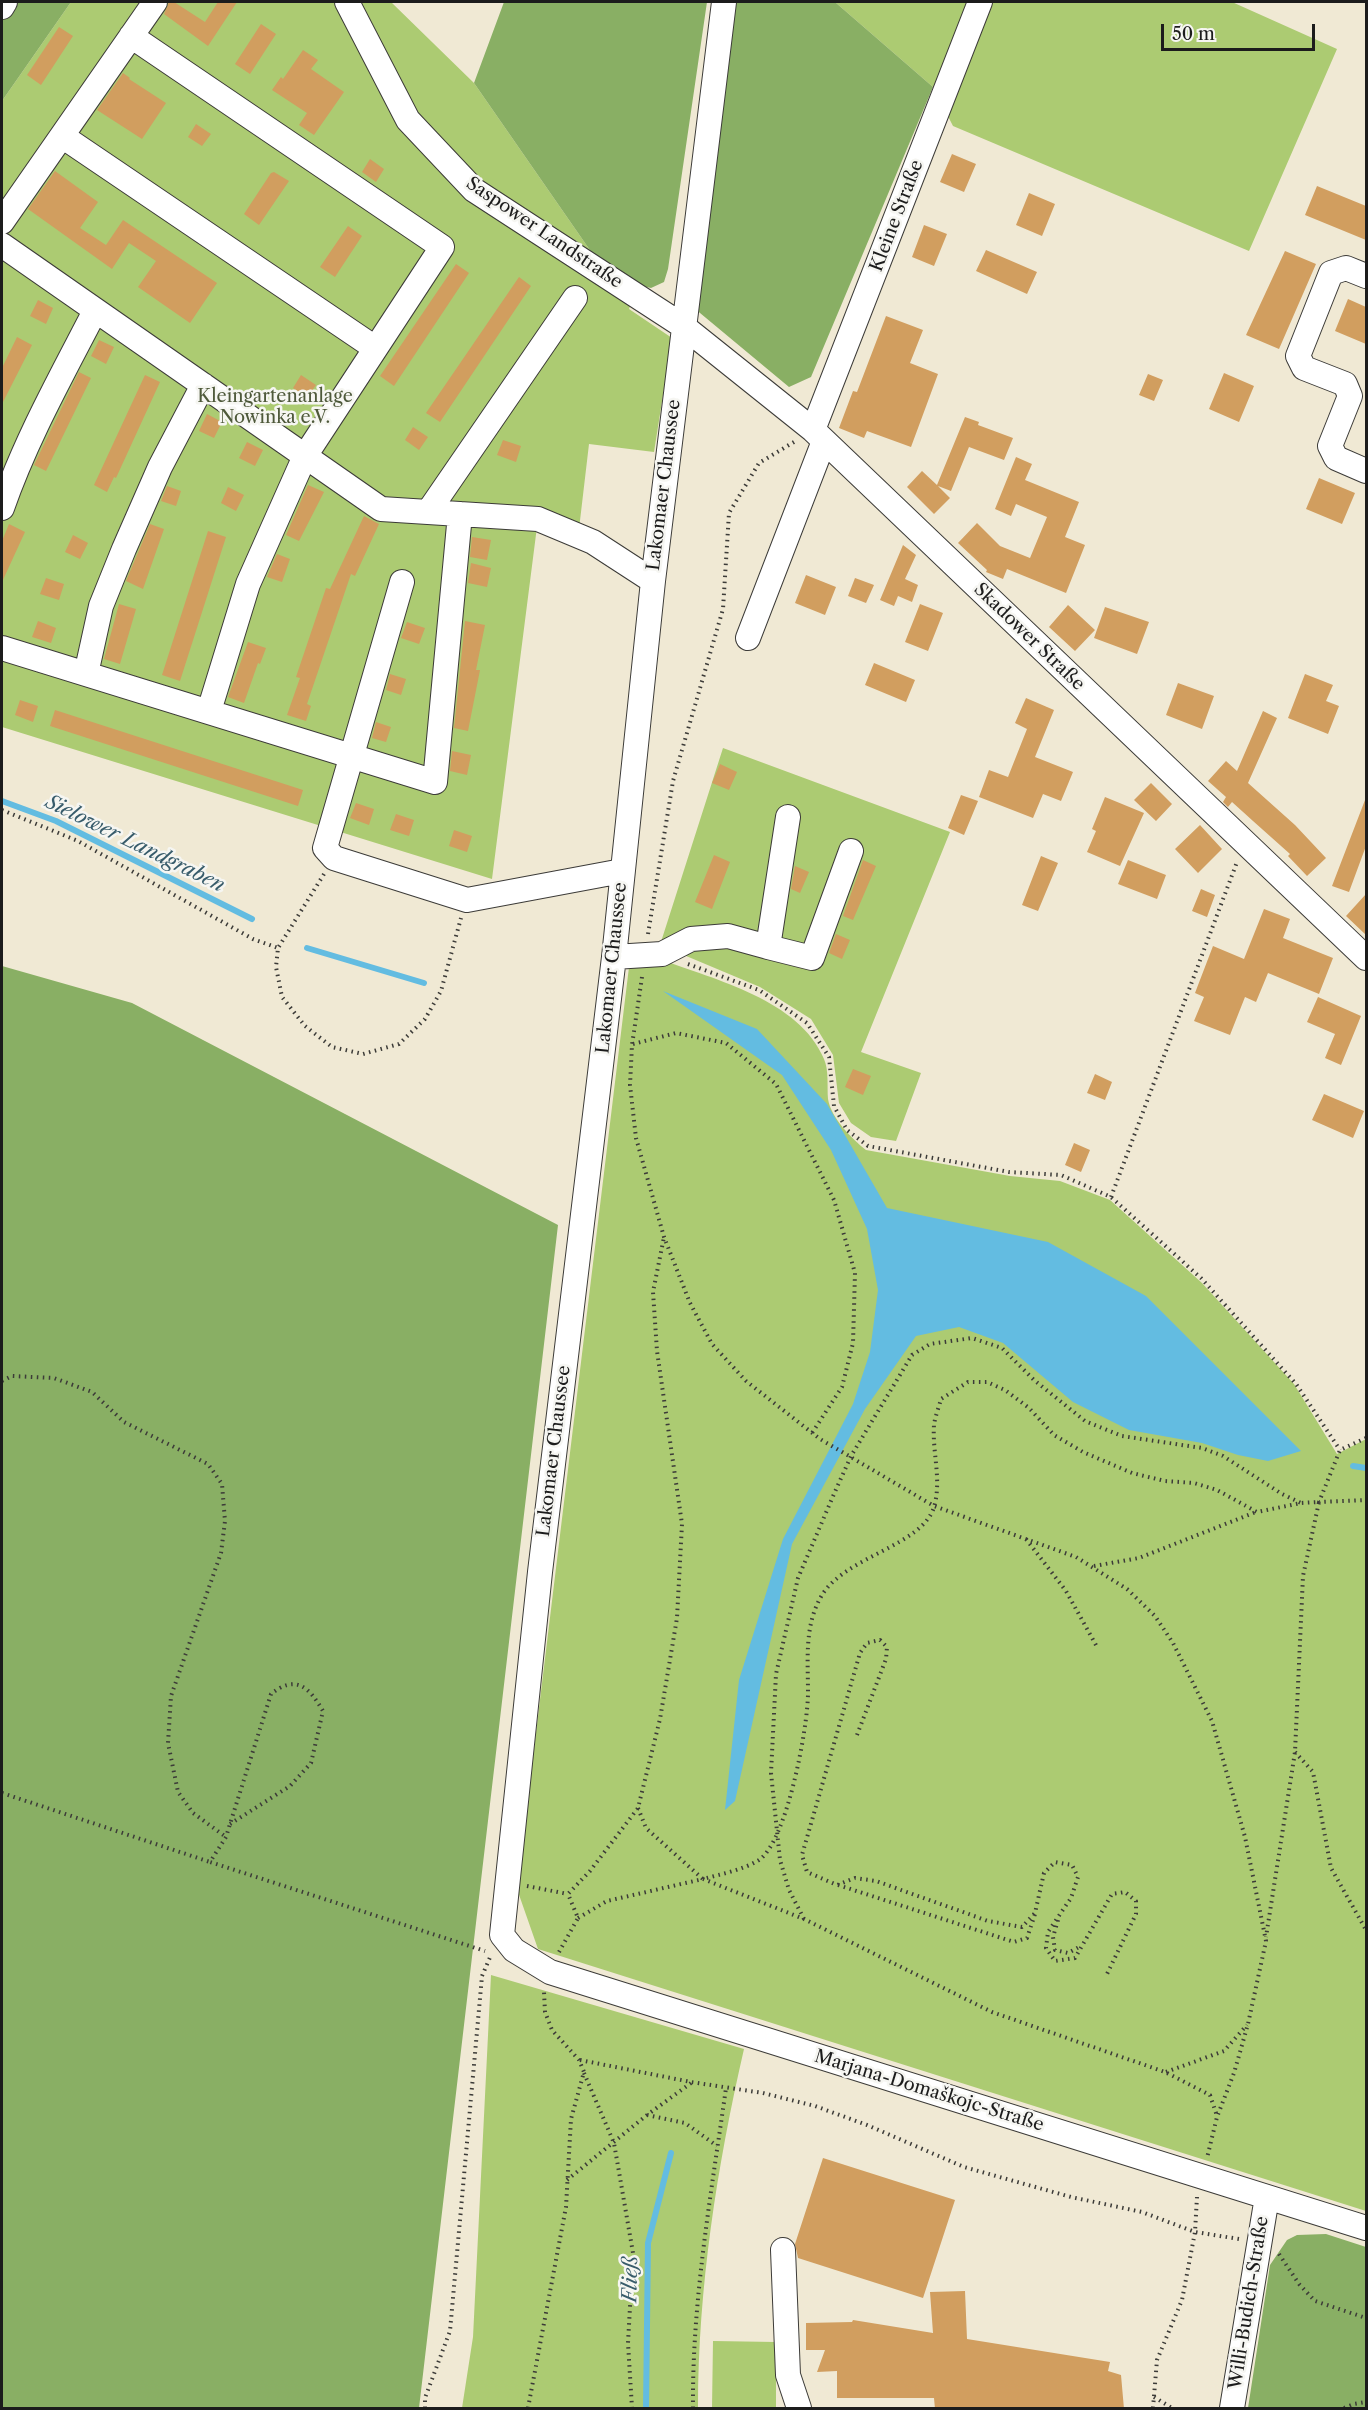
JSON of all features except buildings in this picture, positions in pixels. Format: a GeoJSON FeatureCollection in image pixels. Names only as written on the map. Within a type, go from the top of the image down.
{"type":"FeatureCollection","features":[{"type":"Feature","properties":{"kind":"street"},"geometry":{"type":"LineString","coordinates":[[2,7],[5,2]]}},
{"type":"Feature","properties":{"kind":"street"},"geometry":{"type":"LineString","coordinates":[[2,222],[155,2]]}},
{"type":"Feature","properties":{"kind":"street","name":"Saspower Landstraße"},"geometry":{"type":"LineString","coordinates":[[347,2],[408,120],[474,190],[683,326]]}},
{"type":"Feature","properties":{"kind":"street","name":"Lakomaer Chaussee"},"geometry":{"type":"LineString","coordinates":[[502,1935],[540,1572],[614,957],[653,581],[724,2]]}},
{"type":"Feature","properties":{"kind":"street","name":"Kleine Straße"},"geometry":{"type":"LineString","coordinates":[[748,638],[818,436],[980,2]]}},
{"type":"Feature","properties":{"kind":"street"},"geometry":{"type":"LineString","coordinates":[[131,36],[442,247],[305,456],[248,584],[209,711]]}},
{"type":"Feature","properties":{"kind":"street"},"geometry":{"type":"LineString","coordinates":[[62,136],[375,348]]}},
{"type":"Feature","properties":{"kind":"street"},"geometry":{"type":"LineString","coordinates":[[2,245],[381,509],[538,519],[593,542],[653,581]]}},
{"type":"Feature","properties":{"kind":"street"},"geometry":{"type":"LineString","coordinates":[[1366,276],[1346,268],[1331,273],[1298,356],[1304,368],[1345,384],[1350,396],[1330,446],[1336,458],[1366,471]]}},
{"type":"Feature","properties":{"kind":"street"},"geometry":{"type":"LineString","coordinates":[[428,512],[575,298]]}},
{"type":"Feature","properties":{"kind":"street"},"geometry":{"type":"LineString","coordinates":[[2,508],[12,479],[46,405],[95,311]]}},
{"type":"Feature","properties":{"kind":"street","name":"Skadower Straße"},"geometry":{"type":"LineString","coordinates":[[683,326],[818,436],[1366,958]]}},
{"type":"Feature","properties":{"kind":"street"},"geometry":{"type":"LineString","coordinates":[[86,674],[101,606],[124,549],[160,467],[203,385]]}},
{"type":"Feature","properties":{"kind":"street"},"geometry":{"type":"LineString","coordinates":[[2,648],[435,782],[460,514]]}},
{"type":"Feature","properties":{"kind":"street"},"geometry":{"type":"LineString","coordinates":[[402,582],[325,848],[334,858],[467,900],[622,872]]}},
{"type":"Feature","properties":{"kind":"street"},"geometry":{"type":"LineString","coordinates":[[768,947],[788,817]]}},
{"type":"Feature","properties":{"kind":"street"},"geometry":{"type":"LineString","coordinates":[[614,957],[653,955],[690,939],[728,936],[812,958],[851,851]]}},
{"type":"Feature","properties":{"kind":"street","name":"Marjana-Domaškojc-Straße"},"geometry":{"type":"LineString","coordinates":[[502,1935],[514,1950],[550,1972],[1366,2228]]}},
{"type":"Feature","properties":{"kind":"street","name":"Willi-Budich-Straße"},"geometry":{"type":"LineString","coordinates":[[1232,2409],[1267,2197]]}},
{"type":"Feature","properties":{"kind":"street"},"geometry":{"type":"LineString","coordinates":[[783,2250],[788,2375],[799,2409]]}},
{"type":"Feature","properties":{"kind":"path"},"geometry":{"type":"LineString","coordinates":[[818,436],[759,463],[729,513],[723,609],[673,781],[653,955],[632,1045],[630,1084],[636,1138],[664,1237],[690,1303],[712,1344],[746,1381],[812,1433],[934,1506],[1026,1538],[1094,1566],[1127,1589],[1155,1616],[1173,1643],[1212,1721],[1245,1837],[1266,1941]]}},
{"type":"Feature","properties":{"kind":"path"},"geometry":{"type":"LineString","coordinates":[[2,810],[78,841],[253,939],[278,948]]}},
{"type":"Feature","properties":{"kind":"path"},"geometry":{"type":"LineString","coordinates":[[1112,1197],[1244,842]]}},
{"type":"Feature","properties":{"kind":"path"},"geometry":{"type":"LineString","coordinates":[[334,858],[278,948],[276,967],[282,997],[305,1026],[332,1047],[363,1054],[399,1044],[425,1019],[441,991],[452,943],[467,900]]}},
{"type":"Feature","properties":{"kind":"path"},"geometry":{"type":"LineString","coordinates":[[653,955],[759,990],[807,1023],[829,1057],[834,1106],[848,1130],[868,1146],[1009,1172],[1061,1175],[1112,1197],[1201,1278],[1296,1384],[1340,1449]]}},
{"type":"Feature","properties":{"kind":"path"},"geometry":{"type":"LineString","coordinates":[[632,1045],[676,1033],[726,1043],[776,1084],[834,1200],[855,1273],[853,1343],[842,1387],[812,1433]]}},
{"type":"Feature","properties":{"kind":"path"},"geometry":{"type":"LineString","coordinates":[[568,1894],[590,1871],[638,1808],[660,1719],[677,1618],[682,1524],[657,1351],[653,1292],[664,1237]]}},
{"type":"Feature","properties":{"kind":"path"},"geometry":{"type":"LineString","coordinates":[[804,1919],[789,1890],[780,1860],[771,1773],[776,1674],[798,1578],[851,1456],[912,1355],[930,1344],[972,1338],[1002,1348],[1034,1380],[1085,1421],[1122,1436],[1202,1448],[1223,1456],[1282,1494],[1301,1503]]}},
{"type":"Feature","properties":{"kind":"path"},"geometry":{"type":"LineString","coordinates":[[2,1381],[12,1376],[54,1378],[92,1392],[124,1422],[208,1464],[222,1484],[225,1521],[221,1553],[171,1696],[168,1743],[178,1792],[193,1813],[226,1837]]}},
{"type":"Feature","properties":{"kind":"path"},"geometry":{"type":"LineString","coordinates":[[632,2409],[628,2343],[633,2253],[614,2143],[579,2060],[552,2030],[545,2012],[544,1993],[550,1972],[562,1944],[579,1918],[607,1901],[703,1879],[760,1859],[778,1832],[789,1805],[808,1696],[807,1640],[814,1615],[823,1595],[850,1568],[915,1533],[930,1517],[934,1506],[938,1474],[934,1426],[941,1399],[969,1382],[987,1382],[1005,1390],[1029,1408],[1054,1436],[1083,1452],[1132,1473],[1165,1481],[1194,1483],[1218,1490],[1257,1512]]}},
{"type":"Feature","properties":{"kind":"path"},"geometry":{"type":"LineString","coordinates":[[1153,2409],[1157,2360],[1182,2300],[1196,2232],[1196,2200],[1217,2117],[1248,2024],[1266,1941],[1294,1752],[1303,1576],[1319,1502],[1340,1449],[1366,1438]]}},
{"type":"Feature","properties":{"kind":"path"},"geometry":{"type":"LineString","coordinates":[[1094,1566],[1138,1558],[1257,1512],[1301,1503],[1366,1500]]}},
{"type":"Feature","properties":{"kind":"path"},"geometry":{"type":"LineString","coordinates":[[1026,1538],[1066,1591],[1097,1647]]}},
{"type":"Feature","properties":{"kind":"path"},"geometry":{"type":"LineString","coordinates":[[857,1735],[886,1659],[887,1647],[880,1640],[867,1642],[860,1653],[802,1855],[807,1872],[837,1885],[1014,1942],[1027,1938],[1044,1873],[1055,1862],[1072,1865],[1078,1877],[1071,1898],[1048,1932],[1046,1948],[1055,1961],[1075,1958],[1112,1894],[1125,1892],[1136,1901],[1136,1914],[1107,1974]]}},
{"type":"Feature","properties":{"kind":"path"},"geometry":{"type":"LineString","coordinates":[[210,1863],[226,1837],[230,1824],[271,1694],[281,1686],[296,1684],[308,1689],[323,1711],[311,1763],[290,1786],[230,1824]]}},
{"type":"Feature","properties":{"kind":"path"},"geometry":{"type":"LineString","coordinates":[[1294,1752],[1313,1772],[1331,1868],[1366,1930]]}},
{"type":"Feature","properties":{"kind":"path"},"geometry":{"type":"LineString","coordinates":[[2,1793],[210,1863],[492,1953],[482,1976],[450,2331],[425,2398],[425,2409]]}},
{"type":"Feature","properties":{"kind":"path"},"geometry":{"type":"LineString","coordinates":[[638,1808],[646,1828],[703,1879],[804,1919],[992,2012],[1165,2072],[1210,2095],[1217,2117]]}},
{"type":"Feature","properties":{"kind":"path"},"geometry":{"type":"LineString","coordinates":[[837,1885],[855,1878],[876,1881],[1005,1926],[1022,1927],[1035,1913]]}},
{"type":"Feature","properties":{"kind":"path"},"geometry":{"type":"LineString","coordinates":[[507,1881],[568,1894]]}},
{"type":"Feature","properties":{"kind":"path"},"geometry":{"type":"LineString","coordinates":[[568,1894],[579,1918]]}},
{"type":"Feature","properties":{"kind":"path"},"geometry":{"type":"LineString","coordinates":[[1059,1917],[1053,1937],[1055,1950],[1068,1953],[1082,1946]]}},
{"type":"Feature","properties":{"kind":"path"},"geometry":{"type":"LineString","coordinates":[[1165,2072],[1224,2051],[1248,2024]]}},
{"type":"Feature","properties":{"kind":"path"},"geometry":{"type":"LineString","coordinates":[[579,2060],[691,2082],[763,2093],[815,2106],[867,2125],[964,2167],[1071,2197],[1142,2212],[1196,2232],[1276,2247],[1299,2284],[1315,2301],[1366,2318]]}},
{"type":"Feature","properties":{"kind":"path"},"geometry":{"type":"LineString","coordinates":[[528,2409],[566,2207],[571,2119],[584,2072]]}},
{"type":"Feature","properties":{"kind":"path"},"geometry":{"type":"LineString","coordinates":[[567,2181],[691,2082]]}},
{"type":"Feature","properties":{"kind":"path"},"geometry":{"type":"LineString","coordinates":[[693,2409],[696,2300],[726,2088]]}},
{"type":"Feature","properties":{"kind":"path"},"geometry":{"type":"LineString","coordinates":[[647,2115],[685,2123],[718,2146]]}},
{"type":"Feature","properties":{"kind":"path"},"geometry":{"type":"LineString","coordinates":[[1153,2396],[1172,2409]]}},
{"type":"Feature","properties":{"kind":"path"},"geometry":{"type":"LineString","coordinates":[[1344,2409],[1366,2402]]}},
{"type":"Feature","properties":{"kind":"green space"},"geometry":{"type":"Polygon","coordinates":[[[2,2],[71,2],[2,101],[2,2]]]}},
{"type":"Feature","properties":{"kind":"green space","name":"Kleingartenanlage Nowinka e.V."},"geometry":{"type":"Polygon","coordinates":[[[71,2],[391,2],[474,83],[594,256],[638,285],[629,309],[672,338],[654,452],[589,444],[579,529],[539,511],[492,879],[2,727],[2,101],[71,2]]]}},
{"type":"Feature","properties":{"kind":"green space"},"geometry":{"type":"Polygon","coordinates":[[[504,2],[707,2],[668,269],[664,282],[651,288],[638,285],[594,256],[474,83],[504,2]]]}},
{"type":"Feature","properties":{"kind":"green space"},"geometry":{"type":"Polygon","coordinates":[[[734,2],[835,2],[933,87],[811,377],[789,387],[694,308],[734,2]]]}},
{"type":"Feature","properties":{"kind":"green space"},"geometry":{"type":"Polygon","coordinates":[[[835,2],[1232,2],[1337,49],[1249,251],[953,126],[933,87],[835,2]]]}},
{"type":"Feature","properties":{"kind":"green space"},"geometry":{"type":"Polygon","coordinates":[[[723,748],[950,832],[861,1052],[921,1073],[896,1141],[871,1137],[851,1123],[839,1103],[833,1055],[811,1019],[760,987],[660,945],[723,748]]]}},
{"type":"Feature","properties":{"kind":"green space"},"geometry":{"type":"Polygon","coordinates":[[[660,959],[730,984],[776,1007],[796,1021],[812,1039],[826,1063],[828,1099],[833,1113],[849,1134],[866,1150],[1010,1176],[1060,1181],[1110,1200],[1202,1283],[1294,1384],[1337,1454],[1366,1439],[1366,2211],[538,1949],[517,1889],[629,967],[660,959]]]}},
{"type":"Feature","properties":{"kind":"green space"},"geometry":{"type":"Polygon","coordinates":[[[2,966],[132,1003],[558,1225],[419,2408],[2,2408],[2,966]]]}},
{"type":"Feature","properties":{"kind":"green space"},"geometry":{"type":"Polygon","coordinates":[[[491,1975],[744,2049],[725,2138],[705,2273],[698,2408],[462,2408],[473,2337],[491,1975]]]}},
{"type":"Feature","properties":{"kind":"green space"},"geometry":{"type":"Polygon","coordinates":[[[1326,2234],[1366,2247],[1366,2408],[1248,2408],[1270,2265],[1287,2240],[1297,2235],[1326,2234]]]}},
{"type":"Feature","properties":{"kind":"green space"},"geometry":{"type":"Polygon","coordinates":[[[713,2341],[776,2342],[776,2408],[712,2408],[713,2341]]]}},
{"type":"Feature","properties":{"kind":"water"},"geometry":{"type":"Polygon","coordinates":[[[663,991],[757,1029],[827,1104],[887,1208],[1048,1242],[1146,1296],[1301,1451],[1268,1461],[1238,1455],[1202,1443],[1129,1430],[1073,1402],[1003,1343],[959,1327],[916,1336],[865,1409],[792,1544],[735,1801],[725,1810],[739,1680],[783,1539],[853,1404],[870,1352],[878,1290],[867,1229],[831,1150],[782,1075],[663,991]]]}},
{"type":"Feature","properties":{"kind":"waterway","name":"Sielower Landgraben"},"geometry":{"type":"LineString","coordinates":[[2,801],[56,821],[252,919]]}},
{"type":"Feature","properties":{"kind":"waterway"},"geometry":{"type":"LineString","coordinates":[[307,948],[424,983]]}},
{"type":"Feature","properties":{"kind":"waterway","name":"Fließ"},"geometry":{"type":"LineString","coordinates":[[1353,1466],[1366,1468]]}},
{"type":"Feature","properties":{"kind":"waterway","name":"Fließ"},"geometry":{"type":"LineString","coordinates":[[646,2408],[648,2243],[671,2153]]}}]}
